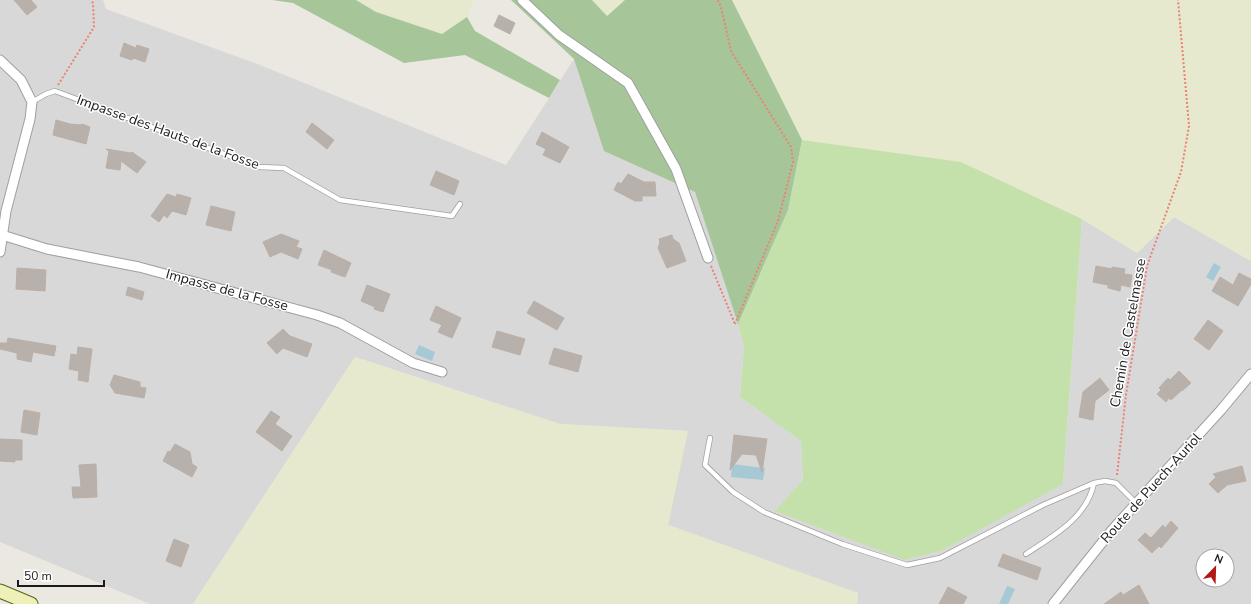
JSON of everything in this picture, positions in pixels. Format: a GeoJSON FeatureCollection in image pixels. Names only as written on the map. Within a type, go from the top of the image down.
{"type":"FeatureCollection","features":[{"type":"Feature","properties":{"kind":"main road"},"geometry":{"type":"LineString","coordinates":[[0,591],[31,604]]}},
{"type":"Feature","properties":{"kind":"street"},"geometry":{"type":"LineString","coordinates":[[522,0],[559,35],[628,83],[676,169],[708,258]]}},
{"type":"Feature","properties":{"kind":"street"},"geometry":{"type":"LineString","coordinates":[[0,60],[21,80],[32,102],[30,118],[15,175],[2,235],[0,252]]}},
{"type":"Feature","properties":{"kind":"street","name":"Impasse de la Fosse"},"geometry":{"type":"LineString","coordinates":[[2,235],[47,249],[139,267],[317,315],[340,323],[413,362],[442,372]]}},
{"type":"Feature","properties":{"kind":"street","name":"Route de Puech-Auriol"},"geometry":{"type":"LineString","coordinates":[[1053,604],[1112,530],[1221,410],[1251,374]]}},
{"type":"Feature","properties":{"kind":"lane"},"geometry":{"type":"LineString","coordinates":[[32,102],[55,91]]}},
{"type":"Feature","properties":{"kind":"lane","name":"Impasse des Hauts de la Fosse"},"geometry":{"type":"LineString","coordinates":[[55,91],[259,167],[284,168],[340,200],[452,216],[460,204]]}},
{"type":"Feature","properties":{"kind":"lane"},"geometry":{"type":"LineString","coordinates":[[710,438],[705,466],[733,492],[771,515],[842,544],[907,566],[940,558],[1043,504],[1094,483],[1104,481],[1116,483],[1136,503]]}},
{"type":"Feature","properties":{"kind":"lane"},"geometry":{"type":"LineString","coordinates":[[1026,554],[1064,528],[1085,506],[1094,483]]}},
{"type":"Feature","properties":{"kind":"path"},"geometry":{"type":"LineString","coordinates":[[55,91],[94,27],[91,0]]}},
{"type":"Feature","properties":{"kind":"path"},"geometry":{"type":"LineString","coordinates":[[708,258],[735,324],[778,221],[794,162],[791,147],[731,51],[721,6],[718,0]]}},
{"type":"Feature","properties":{"kind":"path","name":"Chemin de Castelmasse"},"geometry":{"type":"LineString","coordinates":[[1116,483],[1126,395],[1147,266],[1181,172],[1189,126],[1178,0]]}},
{"type":"Feature","properties":{"kind":"shaded area"},"geometry":{"type":"Polygon","coordinates":[[[0,0],[103,0],[106,9],[260,65],[506,165],[574,59],[695,192],[744,346],[740,397],[801,441],[803,480],[776,511],[1063,484],[1082,219],[1137,253],[1174,217],[1251,261],[1251,604],[857,604],[858,593],[668,525],[687,431],[560,424],[355,357],[193,604],[150,604],[0,542],[0,0]]]}},
{"type":"Feature","properties":{"kind":"green space"},"geometry":{"type":"Polygon","coordinates":[[[272,0],[356,0],[376,12],[442,34],[467,17],[475,31],[560,80],[549,98],[465,55],[404,63],[293,3],[272,0]]]}},
{"type":"Feature","properties":{"kind":"green space"},"geometry":{"type":"Polygon","coordinates":[[[356,0],[474,0],[467,17],[442,34],[376,12],[356,0]]]}},
{"type":"Feature","properties":{"kind":"green space"},"geometry":{"type":"Polygon","coordinates":[[[511,0],[592,0],[607,16],[625,0],[732,0],[802,140],[788,210],[738,324],[695,192],[604,151],[574,59],[511,0]]]}},
{"type":"Feature","properties":{"kind":"green space"},"geometry":{"type":"Polygon","coordinates":[[[592,0],[625,0],[607,16],[592,0]]]}},
{"type":"Feature","properties":{"kind":"green space"},"geometry":{"type":"Polygon","coordinates":[[[732,0],[1251,0],[1251,261],[1174,217],[1137,253],[1082,219],[961,162],[802,140],[732,0]]]}},
{"type":"Feature","properties":{"kind":"green space"},"geometry":{"type":"Polygon","coordinates":[[[802,140],[961,162],[1082,219],[1063,484],[943,550],[905,560],[775,511],[803,480],[801,441],[740,397],[744,346],[738,324],[788,210],[802,140]]]}},
{"type":"Feature","properties":{"kind":"green space"},"geometry":{"type":"Polygon","coordinates":[[[355,357],[560,424],[688,431],[668,525],[858,593],[857,604],[193,604],[355,357]]]}},
{"type":"Feature","properties":{"kind":"water"},"geometry":{"type":"Polygon","coordinates":[[[1214,263],[1221,267],[1213,281],[1206,277],[1214,263]]]}},
{"type":"Feature","properties":{"kind":"water"},"geometry":{"type":"Polygon","coordinates":[[[419,345],[435,352],[432,361],[415,354],[419,345]]]}},
{"type":"Feature","properties":{"kind":"water"},"geometry":{"type":"Polygon","coordinates":[[[732,464],[765,468],[763,480],[731,477],[732,464]]]}},
{"type":"Feature","properties":{"kind":"water"},"geometry":{"type":"Polygon","coordinates":[[[1007,586],[1015,589],[1008,604],[999,604],[1007,586]]]}},
{"type":"Feature","properties":{"kind":"building"},"geometry":{"type":"Polygon","coordinates":[[[14,0],[31,0],[37,7],[27,15],[14,0]]]}},
{"type":"Feature","properties":{"kind":"building"},"geometry":{"type":"Polygon","coordinates":[[[499,15],[515,23],[510,34],[494,26],[499,15]]]}},
{"type":"Feature","properties":{"kind":"building"},"geometry":{"type":"Polygon","coordinates":[[[124,43],[136,48],[137,45],[149,49],[145,62],[120,56],[124,43]]]}},
{"type":"Feature","properties":{"kind":"building"},"geometry":{"type":"Polygon","coordinates":[[[56,120],[70,124],[82,124],[90,127],[86,144],[53,135],[56,120]]]}},
{"type":"Feature","properties":{"kind":"building"},"geometry":{"type":"Polygon","coordinates":[[[312,123],[334,140],[327,149],[306,132],[312,123]]]}},
{"type":"Feature","properties":{"kind":"building"},"geometry":{"type":"Polygon","coordinates":[[[542,132],[569,147],[560,163],[543,155],[546,149],[536,144],[542,132]]]}},
{"type":"Feature","properties":{"kind":"building"},"geometry":{"type":"Polygon","coordinates":[[[106,149],[132,152],[146,162],[137,173],[121,161],[120,170],[106,168],[109,151],[106,149]]]}},
{"type":"Feature","properties":{"kind":"building"},"geometry":{"type":"Polygon","coordinates":[[[436,171],[459,181],[454,195],[430,185],[436,171]]]}},
{"type":"Feature","properties":{"kind":"building"},"geometry":{"type":"Polygon","coordinates":[[[628,174],[644,182],[655,182],[656,196],[642,196],[642,201],[635,201],[614,190],[618,182],[621,184],[628,174]]]}},
{"type":"Feature","properties":{"kind":"building"},"geometry":{"type":"Polygon","coordinates":[[[167,194],[176,197],[177,194],[191,198],[186,215],[172,211],[167,218],[164,215],[159,222],[151,216],[167,194]]]}},
{"type":"Feature","properties":{"kind":"building"},"geometry":{"type":"Polygon","coordinates":[[[211,206],[235,212],[231,231],[206,225],[211,206]]]}},
{"type":"Feature","properties":{"kind":"building"},"geometry":{"type":"Polygon","coordinates":[[[281,234],[299,241],[296,247],[302,249],[298,259],[281,252],[270,257],[263,242],[281,234]]]}},
{"type":"Feature","properties":{"kind":"building"},"geometry":{"type":"Polygon","coordinates":[[[672,235],[673,239],[679,243],[686,261],[667,268],[658,248],[660,242],[659,239],[672,235]]]}},
{"type":"Feature","properties":{"kind":"building"},"geometry":{"type":"Polygon","coordinates":[[[324,250],[351,263],[345,277],[318,265],[324,250]]]}},
{"type":"Feature","properties":{"kind":"building"},"geometry":{"type":"Polygon","coordinates":[[[1096,266],[1112,269],[1112,267],[1125,269],[1124,274],[1132,275],[1130,287],[1121,285],[1120,291],[1108,288],[1108,285],[1093,282],[1096,266]]]}},
{"type":"Feature","properties":{"kind":"building"},"geometry":{"type":"Polygon","coordinates":[[[17,268],[46,270],[45,291],[16,289],[17,268]]]}},
{"type":"Feature","properties":{"kind":"building"},"geometry":{"type":"Polygon","coordinates":[[[1239,273],[1251,279],[1251,284],[1238,306],[1212,291],[1220,277],[1233,285],[1239,273]]]}},
{"type":"Feature","properties":{"kind":"building"},"geometry":{"type":"Polygon","coordinates":[[[367,285],[390,294],[383,312],[374,309],[375,307],[361,301],[367,285]]]}},
{"type":"Feature","properties":{"kind":"building"},"geometry":{"type":"Polygon","coordinates":[[[128,287],[144,292],[142,300],[126,295],[128,287]]]}},
{"type":"Feature","properties":{"kind":"building"},"geometry":{"type":"Polygon","coordinates":[[[534,301],[564,318],[557,330],[527,313],[534,301]]]}},
{"type":"Feature","properties":{"kind":"building"},"geometry":{"type":"Polygon","coordinates":[[[436,306],[461,318],[452,338],[438,332],[442,325],[430,320],[436,306]]]}},
{"type":"Feature","properties":{"kind":"building"},"geometry":{"type":"Polygon","coordinates":[[[1208,320],[1223,331],[1209,350],[1194,339],[1208,320]]]}},
{"type":"Feature","properties":{"kind":"building"},"geometry":{"type":"Polygon","coordinates":[[[283,329],[290,336],[312,344],[307,357],[283,348],[277,354],[267,343],[283,329]]]}},
{"type":"Feature","properties":{"kind":"building"},"geometry":{"type":"Polygon","coordinates":[[[497,331],[525,339],[520,355],[492,347],[497,331]]]}},
{"type":"Feature","properties":{"kind":"building"},"geometry":{"type":"Polygon","coordinates":[[[8,338],[56,346],[54,356],[33,352],[31,362],[17,359],[17,353],[0,349],[0,343],[7,343],[8,338]]]}},
{"type":"Feature","properties":{"kind":"building"},"geometry":{"type":"Polygon","coordinates":[[[78,347],[92,349],[88,382],[78,380],[79,371],[69,369],[71,354],[77,355],[78,347]]]}},
{"type":"Feature","properties":{"kind":"building"},"geometry":{"type":"Polygon","coordinates":[[[554,348],[582,356],[578,372],[549,364],[554,348]]]}},
{"type":"Feature","properties":{"kind":"building"},"geometry":{"type":"Polygon","coordinates":[[[1179,371],[1191,383],[1171,400],[1169,398],[1166,402],[1157,394],[1161,390],[1159,388],[1168,378],[1170,380],[1179,371]]]}},
{"type":"Feature","properties":{"kind":"building"},"geometry":{"type":"Polygon","coordinates":[[[114,375],[140,382],[140,387],[146,388],[144,398],[115,393],[110,385],[114,375]]]}},
{"type":"Feature","properties":{"kind":"building"},"geometry":{"type":"Polygon","coordinates":[[[1100,378],[1109,390],[1095,401],[1093,420],[1079,417],[1083,392],[1100,378]]]}},
{"type":"Feature","properties":{"kind":"building"},"geometry":{"type":"Polygon","coordinates":[[[24,410],[40,413],[37,435],[21,432],[24,410]]]}},
{"type":"Feature","properties":{"kind":"building"},"geometry":{"type":"Polygon","coordinates":[[[271,411],[280,417],[275,424],[292,436],[282,451],[256,432],[271,411]]]}},
{"type":"Feature","properties":{"kind":"building"},"geometry":{"type":"Polygon","coordinates":[[[734,435],[767,439],[762,472],[756,455],[742,454],[730,470],[734,435]]]}},
{"type":"Feature","properties":{"kind":"building"},"geometry":{"type":"Polygon","coordinates":[[[0,439],[22,440],[22,460],[15,460],[15,462],[0,461],[0,439]]]}},
{"type":"Feature","properties":{"kind":"building"},"geometry":{"type":"Polygon","coordinates":[[[175,444],[190,452],[192,464],[197,467],[192,477],[163,461],[168,451],[170,452],[175,444]]]}},
{"type":"Feature","properties":{"kind":"building"},"geometry":{"type":"Polygon","coordinates":[[[96,464],[97,497],[73,498],[72,487],[81,487],[79,465],[96,464]]]}},
{"type":"Feature","properties":{"kind":"building"},"geometry":{"type":"Polygon","coordinates":[[[1242,466],[1246,481],[1227,485],[1218,493],[1209,484],[1216,477],[1213,474],[1242,466]]]}},
{"type":"Feature","properties":{"kind":"building"},"geometry":{"type":"Polygon","coordinates":[[[1171,521],[1178,528],[1161,548],[1159,546],[1152,553],[1138,540],[1145,533],[1151,538],[1163,525],[1165,528],[1171,521]]]}},
{"type":"Feature","properties":{"kind":"building"},"geometry":{"type":"Polygon","coordinates":[[[174,539],[189,545],[181,567],[166,561],[174,539]]]}},
{"type":"Feature","properties":{"kind":"building"},"geometry":{"type":"Polygon","coordinates":[[[1003,554],[1041,568],[1037,580],[998,566],[1003,554]]]}},
{"type":"Feature","properties":{"kind":"building"},"geometry":{"type":"Polygon","coordinates":[[[1139,585],[1149,604],[1104,604],[1121,592],[1123,595],[1139,585]]]}},
{"type":"Feature","properties":{"kind":"building"},"geometry":{"type":"Polygon","coordinates":[[[948,587],[967,597],[963,604],[939,604],[948,587]]]}}]}
